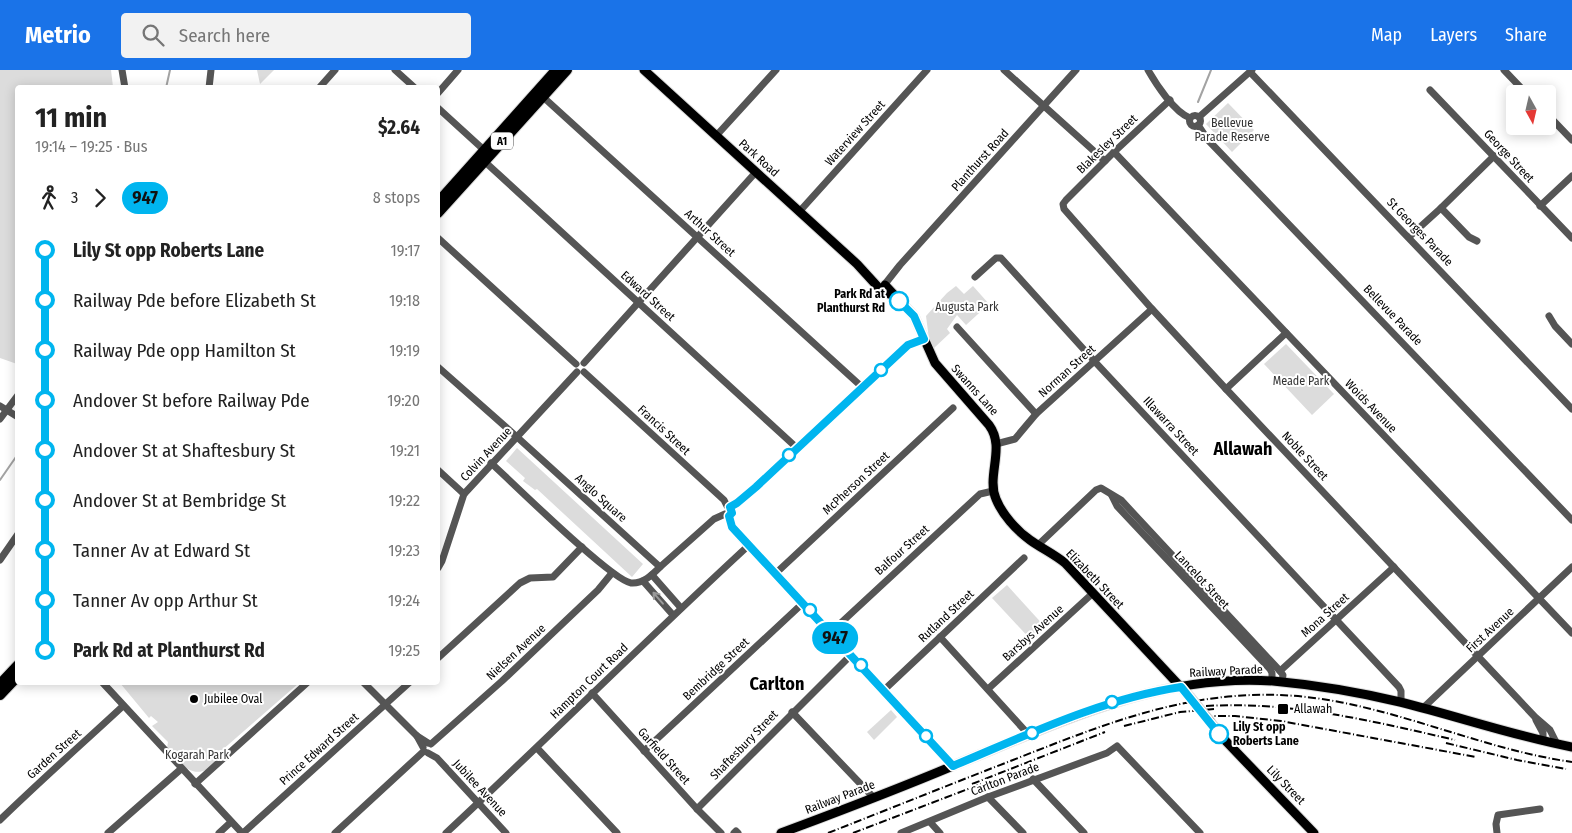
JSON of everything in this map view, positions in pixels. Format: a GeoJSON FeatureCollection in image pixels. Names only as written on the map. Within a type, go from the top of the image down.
{"type":"FeatureCollection","features":[{"type":"Feature","properties":{"kind":"highway","name":"A1"},"geometry":{"type":"LineString","coordinates":[[440,200],[556,70]]}},
{"type":"Feature","properties":{"kind":"highway","name":"A1"},"geometry":{"type":"LineString","coordinates":[[440,211],[567,70]]}},
{"type":"Feature","properties":{"kind":"highway"},"geometry":{"type":"LineString","coordinates":[[0,684],[15,668]]}},
{"type":"Feature","properties":{"kind":"highway"},"geometry":{"type":"LineString","coordinates":[[0,695],[15,679]]}},
{"type":"Feature","properties":{"kind":"main road","name":"Park Road"},"geometry":{"type":"LineString","coordinates":[[644,70],[799,212],[882,284],[914,316],[924,339]]}},
{"type":"Feature","properties":{"kind":"main road","name":"Swanns Lane"},"geometry":{"type":"LineString","coordinates":[[924,339],[931,358],[939,369],[992,428],[996,444],[993,491]]}},
{"type":"Feature","properties":{"kind":"main road","name":"Elizabeth Street"},"geometry":{"type":"LineString","coordinates":[[993,491],[1003,512],[1023,534],[1059,558],[1181,687]]}},
{"type":"Feature","properties":{"kind":"main road","name":"Railway Parade"},"geometry":{"type":"LineString","coordinates":[[781,833],[874,798],[1111,703],[1146,693],[1274,675],[1282,682],[1347,690],[1572,747]]}},
{"type":"Feature","properties":{"kind":"main road","name":"Lily Street"},"geometry":{"type":"LineString","coordinates":[[1181,687],[1220,735],[1314,833]]}},
{"type":"Feature","properties":{"kind":"street"},"geometry":{"type":"LineString","coordinates":[[122,70],[124,85]]}},
{"type":"Feature","properties":{"kind":"street"},"geometry":{"type":"LineString","coordinates":[[209,85],[211,70]]}},
{"type":"Feature","properties":{"kind":"street"},"geometry":{"type":"LineString","coordinates":[[322,85],[335,70]]}},
{"type":"Feature","properties":{"kind":"street"},"geometry":{"type":"LineString","coordinates":[[395,70],[412,85]]}},
{"type":"Feature","properties":{"kind":"street"},"geometry":{"type":"LineString","coordinates":[[440,91],[458,70]]}},
{"type":"Feature","properties":{"kind":"street"},"geometry":{"type":"LineString","coordinates":[[716,136],[776,70]]}},
{"type":"Feature","properties":{"kind":"street","name":"Waterview Street"},"geometry":{"type":"LineString","coordinates":[[799,212],[927,70]]}},
{"type":"Feature","properties":{"kind":"street"},"geometry":{"type":"LineString","coordinates":[[1004,70],[1105,161]]}},
{"type":"Feature","properties":{"kind":"street","name":"Planthurst Road"},"geometry":{"type":"LineString","coordinates":[[882,284],[1076,70]]}},
{"type":"Feature","properties":{"kind":"street"},"geometry":{"type":"LineString","coordinates":[[1148,70],[1155,83],[1170,100]]}},
{"type":"Feature","properties":{"kind":"street"},"geometry":{"type":"LineString","coordinates":[[1504,70],[1518,85]]}},
{"type":"Feature","properties":{"kind":"street"},"geometry":{"type":"LineString","coordinates":[[1199,121],[1251,71]]}},
{"type":"Feature","properties":{"kind":"street","name":"St Georges Parade"},"geometry":{"type":"LineString","coordinates":[[1251,71],[1572,409]]}},
{"type":"Feature","properties":{"kind":"street","name":"George Street"},"geometry":{"type":"LineString","coordinates":[[1430,90],[1572,238]]}},
{"type":"Feature","properties":{"kind":"street","name":"Arthur Street"},"geometry":{"type":"LineString","coordinates":[[542,96],[862,388]]}},
{"type":"Feature","properties":{"kind":"street","name":"Bellevue Parade"},"geometry":{"type":"LineString","coordinates":[[1170,100],[1186,117],[1190,118],[1189,122],[1191,125],[1199,121],[1208,140],[1572,520]]}},
{"type":"Feature","properties":{"kind":"street","name":"Blakesley Street"},"geometry":{"type":"LineString","coordinates":[[1063,206],[1066,200],[1114,152],[1170,100]]}},
{"type":"Feature","properties":{"kind":"street"},"geometry":{"type":"LineString","coordinates":[[440,110],[484,150]]}},
{"type":"Feature","properties":{"kind":"street"},"geometry":{"type":"LineString","coordinates":[[1556,123],[1572,140]]}},
{"type":"Feature","properties":{"kind":"street","name":"Woids Avenue"},"geometry":{"type":"LineString","coordinates":[[1114,152],[1572,633]]}},
{"type":"Feature","properties":{"kind":"street"},"geometry":{"type":"LineString","coordinates":[[1409,237],[1494,156]]}},
{"type":"Feature","properties":{"kind":"street","name":"Edward Street"},"geometry":{"type":"LineString","coordinates":[[484,161],[798,448]]}},
{"type":"Feature","properties":{"kind":"street"},"geometry":{"type":"LineString","coordinates":[[579,369],[586,366],[584,363],[756,172]]}},
{"type":"Feature","properties":{"kind":"street"},"geometry":{"type":"LineString","coordinates":[[1540,206],[1572,176]]}},
{"type":"Feature","properties":{"kind":"street","name":"Noble Street"},"geometry":{"type":"LineString","coordinates":[[1063,206],[1152,309],[1226,389],[1535,717],[1550,730],[1557,744]]}},
{"type":"Feature","properties":{"kind":"street"},"geometry":{"type":"LineString","coordinates":[[1441,208],[1469,237],[1476,241]]}},
{"type":"Feature","properties":{"kind":"street","name":"Francis Street"},"geometry":{"type":"LineString","coordinates":[[440,240],[729,506]]}},
{"type":"Feature","properties":{"kind":"street","name":"Illawarra Street"},"geometry":{"type":"LineString","coordinates":[[975,277],[996,258],[1001,258],[1094,361],[1399,687],[1401,691],[1400,702]]}},
{"type":"Feature","properties":{"kind":"street","name":"Norman Street"},"geometry":{"type":"LineString","coordinates":[[996,444],[1015,439],[1036,414],[1152,309]]}},
{"type":"Feature","properties":{"kind":"street"},"geometry":{"type":"LineString","coordinates":[[1549,316],[1555,326],[1572,344]]}},
{"type":"Feature","properties":{"kind":"street"},"geometry":{"type":"LineString","coordinates":[[957,326],[1036,414]]}},
{"type":"Feature","properties":{"kind":"street"},"geometry":{"type":"LineString","coordinates":[[1226,389],[1286,333]]}},
{"type":"Feature","properties":{"kind":"street"},"geometry":{"type":"LineString","coordinates":[[491,464],[612,573],[630,583],[643,581],[714,519],[732,513],[729,506],[737,503],[756,487],[908,345],[924,339]]}},
{"type":"Feature","properties":{"kind":"street","name":"Colvin Avenue"},"geometry":{"type":"LineString","coordinates":[[440,564],[464,494],[579,369]]}},
{"type":"Feature","properties":{"kind":"street","name":"Anglo Square"},"geometry":{"type":"LineString","coordinates":[[440,370],[660,567]]}},
{"type":"Feature","properties":{"kind":"street"},"geometry":{"type":"LineString","coordinates":[[0,418],[3,408],[15,398]]}},
{"type":"Feature","properties":{"kind":"street"},"geometry":{"type":"LineString","coordinates":[[3,408],[15,415]]}},
{"type":"Feature","properties":{"kind":"street","name":"McPherson Street"},"geometry":{"type":"LineString","coordinates":[[776,574],[953,408]]}},
{"type":"Feature","properties":{"kind":"street"},"geometry":{"type":"LineString","coordinates":[[440,472],[464,494]]}},
{"type":"Feature","properties":{"kind":"street","name":"Lancelot Street"},"geometry":{"type":"LineString","coordinates":[[1038,545],[1096,490],[1101,488],[1121,500],[1274,675]]}},
{"type":"Feature","properties":{"kind":"street","name":"Balfour Street"},"geometry":{"type":"LineString","coordinates":[[830,633],[980,494],[993,491]]}},
{"type":"Feature","properties":{"kind":"street"},"geometry":{"type":"LineString","coordinates":[[727,515],[732,527],[748,546],[851,654],[953,766]]}},
{"type":"Feature","properties":{"kind":"street"},"geometry":{"type":"LineString","coordinates":[[0,560],[15,538]]}},
{"type":"Feature","properties":{"kind":"street","name":"Hampton Court Road"},"geometry":{"type":"LineString","coordinates":[[446,833],[537,748],[673,615],[748,546]]}},
{"type":"Feature","properties":{"kind":"street"},"geometry":{"type":"LineString","coordinates":[[440,656],[520,583],[530,578],[553,576],[582,547]]}},
{"type":"Feature","properties":{"kind":"street","name":"Rutland Street"},"geometry":{"type":"LineString","coordinates":[[884,690],[1024,558]]}},
{"type":"Feature","properties":{"kind":"street","name":"Mona Street"},"geometry":{"type":"LineString","coordinates":[[1274,675],[1394,567]]}},
{"type":"Feature","properties":{"kind":"street","name":"First Avenue"},"geometry":{"type":"LineString","coordinates":[[1423,708],[1572,567]]}},
{"type":"Feature","properties":{"kind":"street","name":"Nielsen Avenue"},"geometry":{"type":"LineString","coordinates":[[336,833],[502,681],[598,590],[612,573]]}},
{"type":"Feature","properties":{"kind":"street"},"geometry":{"type":"LineString","coordinates":[[652,575],[681,608]]}},
{"type":"Feature","properties":{"kind":"street"},"geometry":{"type":"LineString","coordinates":[[643,581],[673,615]]}},
{"type":"Feature","properties":{"kind":"street","name":"Barsbys Avenue"},"geometry":{"type":"LineString","coordinates":[[988,689],[1093,593]]}},
{"type":"Feature","properties":{"kind":"street","name":"Bembridge Street"},"geometry":{"type":"LineString","coordinates":[[644,751],[803,603]]}},
{"type":"Feature","properties":{"kind":"street"},"geometry":{"type":"LineString","coordinates":[[940,637],[1029,735]]}},
{"type":"Feature","properties":{"kind":"street","name":"Shaftesbury Street"},"geometry":{"type":"LineString","coordinates":[[697,809],[851,654]]}},
{"type":"Feature","properties":{"kind":"street"},"geometry":{"type":"LineString","coordinates":[[105,685],[195,784],[243,833]]}},
{"type":"Feature","properties":{"kind":"street"},"geometry":{"type":"LineString","coordinates":[[195,784],[305,685]]}},
{"type":"Feature","properties":{"kind":"street"},"geometry":{"type":"LineString","coordinates":[[366,685],[428,748]]}},
{"type":"Feature","properties":{"kind":"street","name":"Prince Edward Street"},"geometry":{"type":"LineString","coordinates":[[243,833],[407,685]]}},
{"type":"Feature","properties":{"kind":"street","name":"Garfield Street"},"geometry":{"type":"LineString","coordinates":[[592,693],[721,833]]}},
{"type":"Feature","properties":{"kind":"street","name":"Garden Street"},"geometry":{"type":"LineString","coordinates":[[0,820],[123,706]]}},
{"type":"Feature","properties":{"kind":"street"},"geometry":{"type":"LineString","coordinates":[[792,712],[874,798]]}},
{"type":"Feature","properties":{"kind":"street","name":"Noble Street"},"geometry":{"type":"LineString","coordinates":[[1535,717],[1543,733],[1543,741]]}},
{"type":"Feature","properties":{"kind":"street","name":"Carlton Parade"},"geometry":{"type":"LineString","coordinates":[[901,833],[988,796],[1110,751],[1117,746],[1200,833]]}},
{"type":"Feature","properties":{"kind":"street","name":"Jubilee Avenue"},"geometry":{"type":"LineString","coordinates":[[428,748],[506,833]]}},
{"type":"Feature","properties":{"kind":"street"},"geometry":{"type":"LineString","coordinates":[[537,748],[617,833]]}},
{"type":"Feature","properties":{"kind":"street"},"geometry":{"type":"LineString","coordinates":[[108,833],[181,769]]}},
{"type":"Feature","properties":{"kind":"street"},"geometry":{"type":"LineString","coordinates":[[1033,779],[1084,833]]}},
{"type":"Feature","properties":{"kind":"street"},"geometry":{"type":"LineString","coordinates":[[988,796],[1023,833]]}},
{"type":"Feature","properties":{"kind":"street"},"geometry":{"type":"LineString","coordinates":[[1497,833],[1498,815],[1540,809]]}},
{"type":"Feature","properties":{"kind":"street"},"geometry":{"type":"LineString","coordinates":[[219,833],[231,822]]}},
{"type":"Feature","properties":{"kind":"street"},"geometry":{"type":"LineString","coordinates":[[930,822],[940,833]]}},
{"type":"Feature","properties":{"kind":"street"},"geometry":{"type":"LineString","coordinates":[[734,833],[736,831],[738,833]]}},
{"type":"Feature","properties":{"kind":"green space"},"geometry":{"type":"Polygon","coordinates":[[[0,70],[111,70],[113,85],[15,85],[15,363],[0,358],[0,70]]]}},
{"type":"Feature","properties":{"kind":"green space"},"geometry":{"type":"Polygon","coordinates":[[[257,70],[274,70],[260,84],[257,70]]]}},
{"type":"Feature","properties":{"kind":"green space","name":"Bellevue Parade Reserve"},"geometry":{"type":"Polygon","coordinates":[[[1228,103],[1254,130],[1232,152],[1206,124],[1228,103]]]}},
{"type":"Feature","properties":{"kind":"green space","name":"Augusta Park"},"geometry":{"type":"Polygon","coordinates":[[[956,286],[964,294],[973,286],[989,304],[966,325],[957,315],[947,329],[950,333],[934,348],[929,339],[926,316],[956,286]]]}},
{"type":"Feature","properties":{"kind":"green space","name":"Meade Park"},"geometry":{"type":"Polygon","coordinates":[[[1286,344],[1334,394],[1312,415],[1264,364],[1286,344]]]}},
{"type":"Feature","properties":{"kind":"green space"},"geometry":{"type":"Polygon","coordinates":[[[517,448],[643,564],[632,577],[537,489],[535,490],[523,481],[525,478],[506,461],[517,448]]]}},
{"type":"Feature","properties":{"kind":"green space"},"geometry":{"type":"Polygon","coordinates":[[[1007,585],[1046,628],[1032,641],[992,598],[1007,585]]]}},
{"type":"Feature","properties":{"kind":"green space","name":"Kogarah Park"},"geometry":{"type":"Polygon","coordinates":[[[122,685],[297,685],[213,758],[216,762],[203,771],[198,772],[187,769],[174,757],[167,748],[168,742],[152,726],[158,722],[151,716],[149,718],[122,685]]]}},
{"type":"Feature","properties":{"kind":"green space"},"geometry":{"type":"Polygon","coordinates":[[[891,710],[897,717],[874,740],[867,732],[891,710]]]}},
{"type":"Feature","properties":{"kind":"waterway"},"geometry":{"type":"LineString","coordinates":[[167,85],[170,70]]}},
{"type":"Feature","properties":{"kind":"waterway"},"geometry":{"type":"LineString","coordinates":[[1198,102],[1211,70]]}},
{"type":"Feature","properties":{"kind":"waterway"},"geometry":{"type":"LineString","coordinates":[[0,480],[15,458]]}},
{"type":"Feature","properties":{"kind":"railway"},"geometry":{"type":"LineString","coordinates":[[828,833],[1051,745],[1126,718],[1202,700],[1240,696],[1280,695],[1322,699],[1354,705],[1509,749],[1572,762]]}},
{"type":"Feature","properties":{"kind":"railway"},"geometry":{"type":"LineString","coordinates":[[1206,706],[1269,707],[1331,714],[1455,740]]}},
{"type":"Feature","properties":{"kind":"railway"},"geometry":{"type":"LineString","coordinates":[[1124,726],[1180,712],[1214,709]]}},
{"type":"Feature","properties":{"kind":"railway"},"geometry":{"type":"LineString","coordinates":[[1204,716],[1235,716],[1281,721],[1476,757]]}},
{"type":"Feature","properties":{"kind":"railway"},"geometry":{"type":"LineString","coordinates":[[972,784],[1105,732]]}},
{"type":"Feature","properties":{"kind":"railway"},"geometry":{"type":"LineString","coordinates":[[1446,743],[1517,760],[1566,769]]}},
{"type":"Feature","properties":{"kind":"railway"},"geometry":{"type":"LineString","coordinates":[[853,833],[981,784]]}},
{"type":"Feature","properties":{"kind":"bus line","name":"947"},"geometry":{"type":"LineString","coordinates":[[899,301],[914,316],[924,339],[908,345],[756,487],[730,507],[732,513],[729,516],[732,527],[953,766],[1093,709],[1128,697],[1181,687],[1219,734]]}},
{"type":"Feature","properties":{"kind":"place","name":"Park Rd at Planthurst Rd"},"geometry":{"type":"Point","coordinates":[899,301]}},
{"type":"Feature","properties":{"kind":"place","name":"Jubilee Oval"},"geometry":{"type":"Point","coordinates":[194,699]}},
{"type":"Feature","properties":{"kind":"place","name":"Allawah"},"geometry":{"type":"Point","coordinates":[1283,709]}},
{"type":"Feature","properties":{"kind":"place","name":"Lily St opp Roberts Lane"},"geometry":{"type":"Point","coordinates":[1219,734]}},
{"type":"Feature","properties":{"kind":"district","name":"Allawah"},"geometry":{"type":"Point","coordinates":[1243,449]}},
{"type":"Feature","properties":{"kind":"district","name":"Carlton"},"geometry":{"type":"Point","coordinates":[777,684]}}]}
